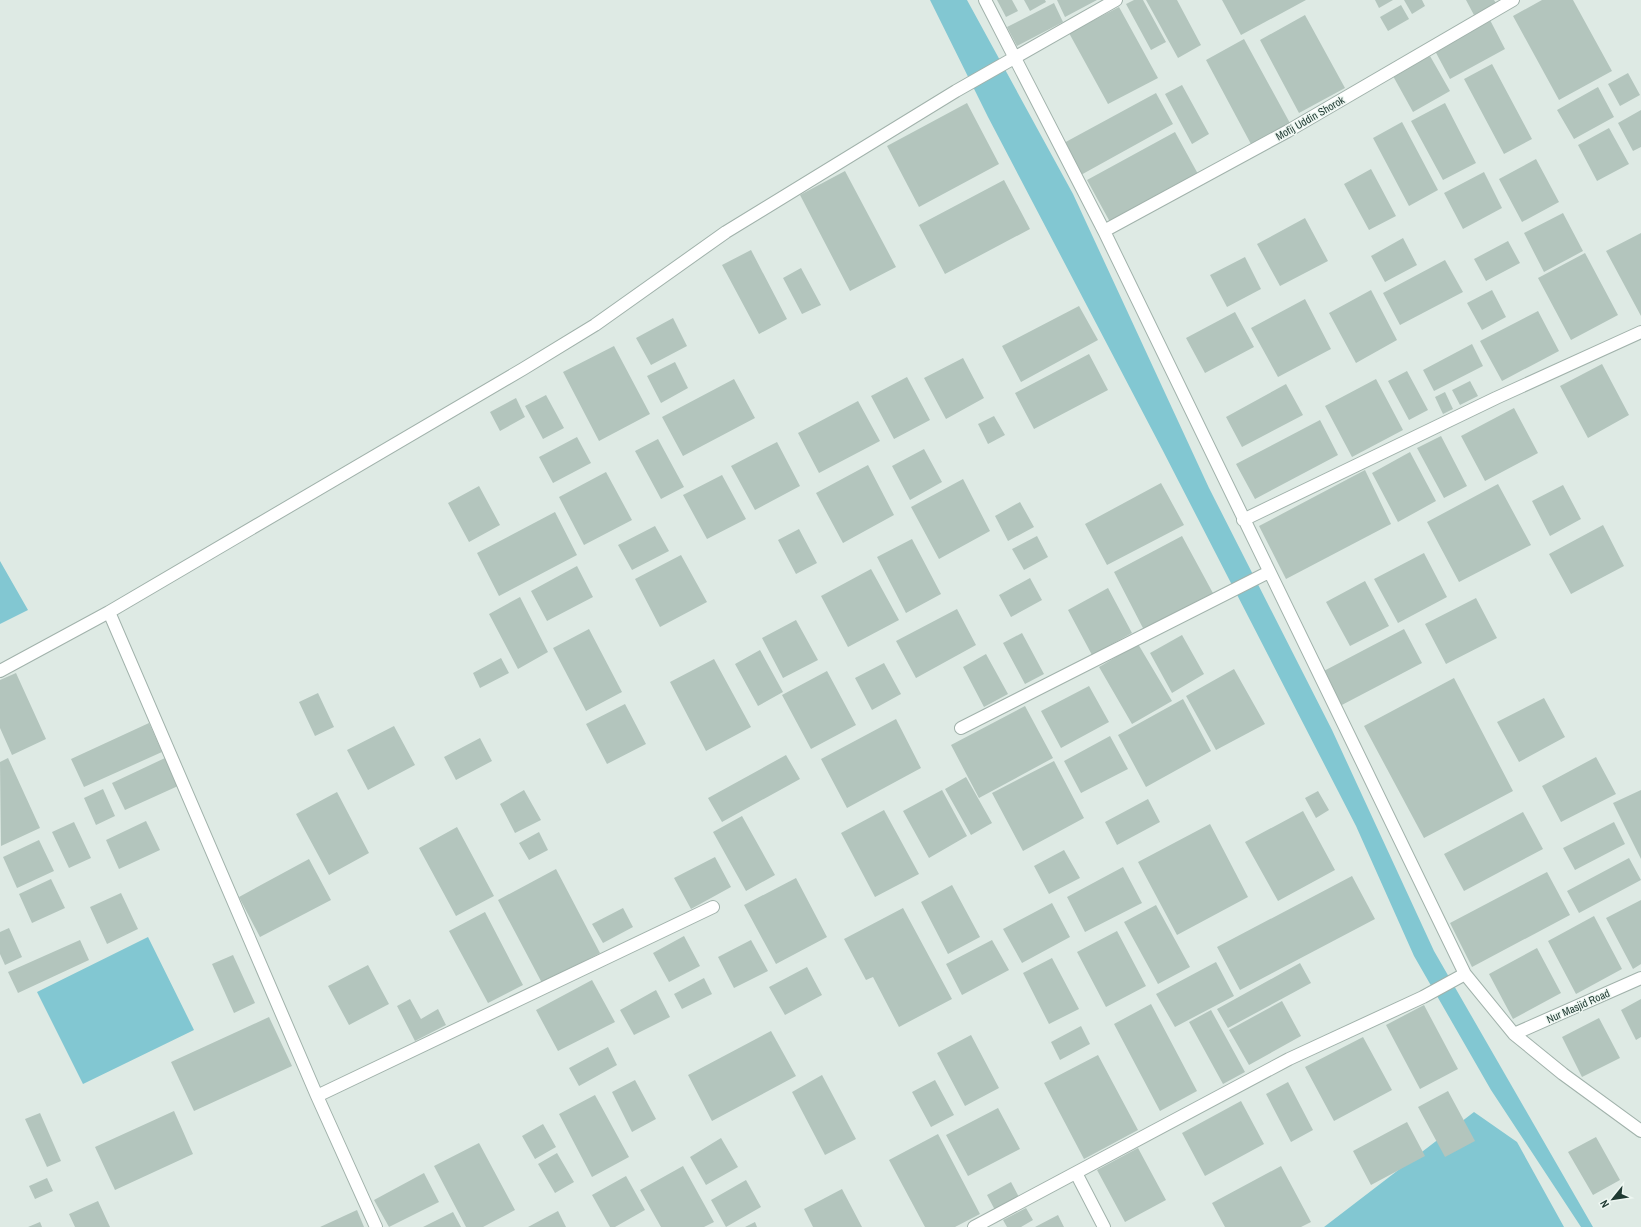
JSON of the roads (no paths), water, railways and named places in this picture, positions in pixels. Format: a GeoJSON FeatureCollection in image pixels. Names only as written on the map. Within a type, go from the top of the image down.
{"type":"FeatureCollection","features":[{"type":"Feature","properties":{"kind":"street"},"geometry":{"type":"LineString","coordinates":[[985,0],[1104,231],[1243,520],[1465,974],[1514,1034],[1563,1074],[1641,1131]]}},
{"type":"Feature","properties":{"kind":"street"},"geometry":{"type":"LineString","coordinates":[[0,671],[109,612],[536,361],[595,325],[726,232],[956,91],[1116,0]]}},
{"type":"Feature","properties":{"kind":"street","name":"Mofij Uddin Shorok"},"geometry":{"type":"LineString","coordinates":[[1104,231],[1288,131],[1513,0]]}},
{"type":"Feature","properties":{"kind":"street"},"geometry":{"type":"LineString","coordinates":[[1243,520],[1496,398],[1641,332]]}},
{"type":"Feature","properties":{"kind":"street"},"geometry":{"type":"LineString","coordinates":[[961,728],[1269,572]]}},
{"type":"Feature","properties":{"kind":"street"},"geometry":{"type":"LineString","coordinates":[[109,612],[317,1096],[376,1227]]}},
{"type":"Feature","properties":{"kind":"street"},"geometry":{"type":"LineString","coordinates":[[317,1096],[713,907]]}},
{"type":"Feature","properties":{"kind":"street"},"geometry":{"type":"LineString","coordinates":[[974,1227],[1289,1059],[1423,997],[1465,974]]}},
{"type":"Feature","properties":{"kind":"street","name":"Nur Masjid Road"},"geometry":{"type":"LineString","coordinates":[[1514,1034],[1641,978]]}},
{"type":"Feature","properties":{"kind":"street"},"geometry":{"type":"LineString","coordinates":[[1076,1173],[1104,1227]]}},
{"type":"Feature","properties":{"kind":"water"},"geometry":{"type":"Polygon","coordinates":[[[930,0],[967,0],[1073,194],[1209,488],[1332,730],[1434,951],[1593,1227],[1581,1227],[1491,1090],[1414,956],[1356,826],[1162,449],[988,117],[930,0]]]}},
{"type":"Feature","properties":{"kind":"water"},"geometry":{"type":"Polygon","coordinates":[[[0,561],[28,610],[0,624],[0,561]]]}},
{"type":"Feature","properties":{"kind":"water"},"geometry":{"type":"Polygon","coordinates":[[[148,937],[194,1030],[83,1084],[37,992],[148,937]]]}},
{"type":"Feature","properties":{"kind":"water"},"geometry":{"type":"Polygon","coordinates":[[[1474,1112],[1517,1142],[1564,1227],[1324,1227],[1474,1112]]]}}]}
